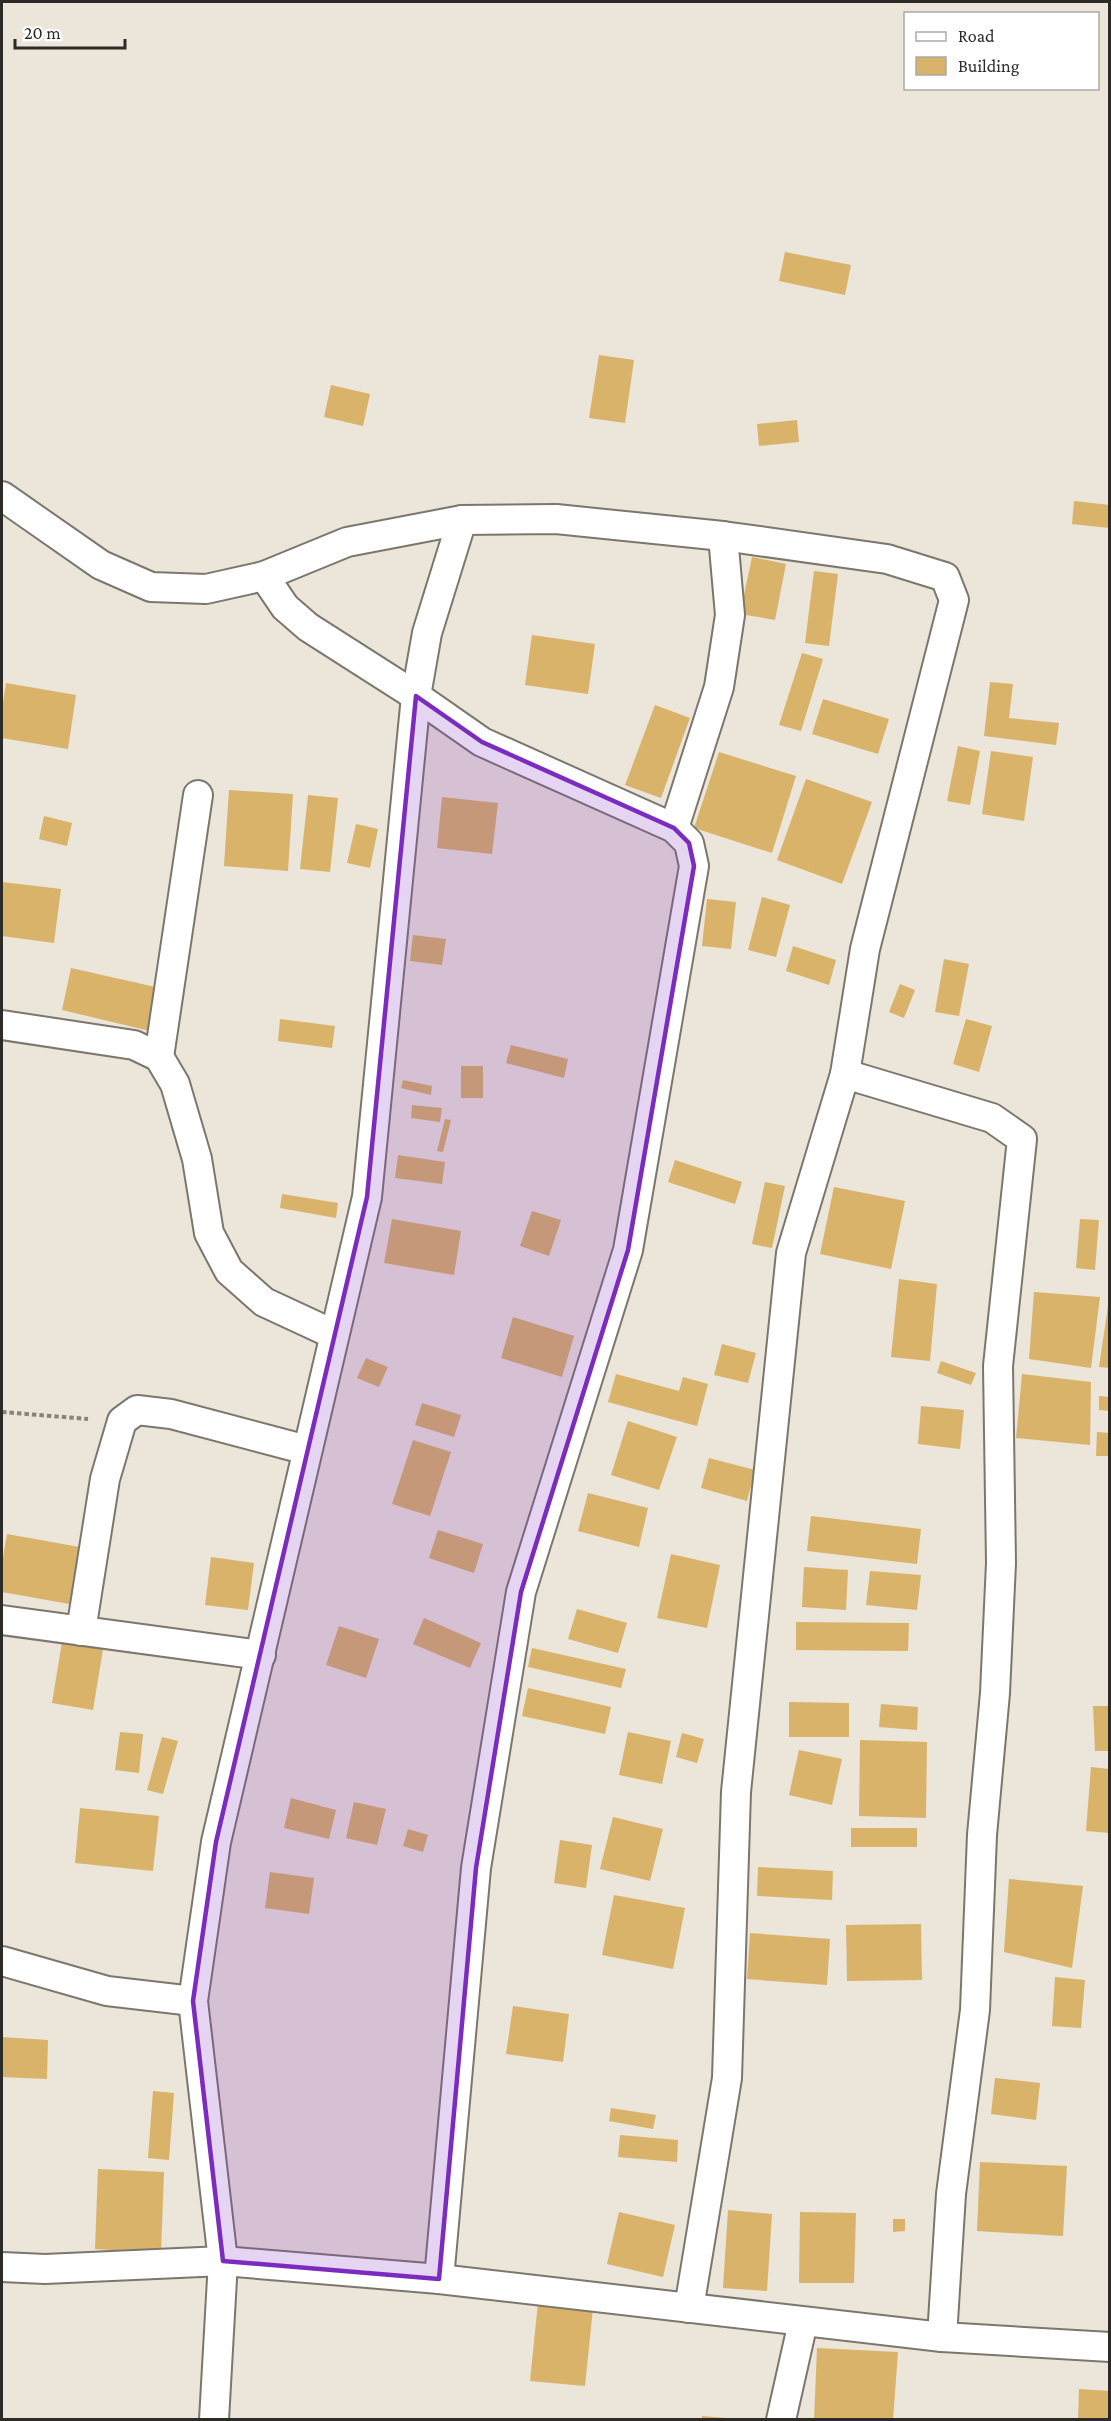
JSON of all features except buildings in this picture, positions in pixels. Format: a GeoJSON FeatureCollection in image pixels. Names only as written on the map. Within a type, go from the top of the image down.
{"type":"FeatureCollection","features":[{"type":"Feature","properties":{"kind":"street"},"geometry":{"type":"LineString","coordinates":[[2,496],[101,565],[151,587],[206,589],[264,576],[347,542],[462,520],[556,519],[723,536],[887,559],[945,577],[954,600],[865,949],[845,1074],[791,1253],[736,1792],[727,2078],[689,2308]]}},
{"type":"Feature","properties":{"kind":"street"},"geometry":{"type":"LineString","coordinates":[[214,2420],[223,2261],[193,2001],[216,1842],[261,1655],[333,1334],[367,1197],[416,696],[427,633],[462,520]]}},
{"type":"Feature","properties":{"kind":"street"},"geometry":{"type":"LineString","coordinates":[[674,828],[719,687],[730,615],[723,536]]}},
{"type":"Feature","properties":{"kind":"street"},"geometry":{"type":"LineString","coordinates":[[264,576],[285,607],[308,627],[416,696],[482,742],[674,828],[689,843],[694,866],[628,1250],[521,1592],[476,1868],[439,2279]]}},
{"type":"Feature","properties":{"kind":"street"},"geometry":{"type":"LineString","coordinates":[[159,1057],[198,795]]}},
{"type":"Feature","properties":{"kind":"street"},"geometry":{"type":"LineString","coordinates":[[2,1025],[134,1046],[159,1057],[175,1084],[197,1159],[209,1233],[229,1271],[264,1302],[333,1334]]}},
{"type":"Feature","properties":{"kind":"street"},"geometry":{"type":"LineString","coordinates":[[845,1074],[992,1118],[1022,1139],[998,1366],[1001,1563],[995,1693],[982,1835],[975,2010],[951,2193],[942,2337]]}},
{"type":"Feature","properties":{"kind":"street"},"geometry":{"type":"LineString","coordinates":[[81,1631],[105,1479],[122,1421],[137,1410],[171,1414],[307,1450]]}},
{"type":"Feature","properties":{"kind":"street"},"geometry":{"type":"LineString","coordinates":[[2,1620],[261,1655]]}},
{"type":"Feature","properties":{"kind":"street"},"geometry":{"type":"LineString","coordinates":[[2,1961],[107,1991],[193,2001]]}},
{"type":"Feature","properties":{"kind":"street"},"geometry":{"type":"LineString","coordinates":[[2,2267],[45,2269],[223,2261],[439,2279],[942,2337],[1110,2347]]}},
{"type":"Feature","properties":{"kind":"street"},"geometry":{"type":"LineString","coordinates":[[781,2420],[803,2322]]}},
{"type":"Feature","properties":{"kind":"path"},"geometry":{"type":"LineString","coordinates":[[2,1412],[122,1421]]}},
{"type":"Feature","properties":{"kind":"highlighted area"},"geometry":{"type":"Polygon","coordinates":[[[416,696],[482,742],[674,828],[689,843],[694,866],[628,1250],[521,1592],[476,1868],[439,2279],[223,2261],[193,2001],[216,1842],[367,1197],[416,696]]]}}]}
